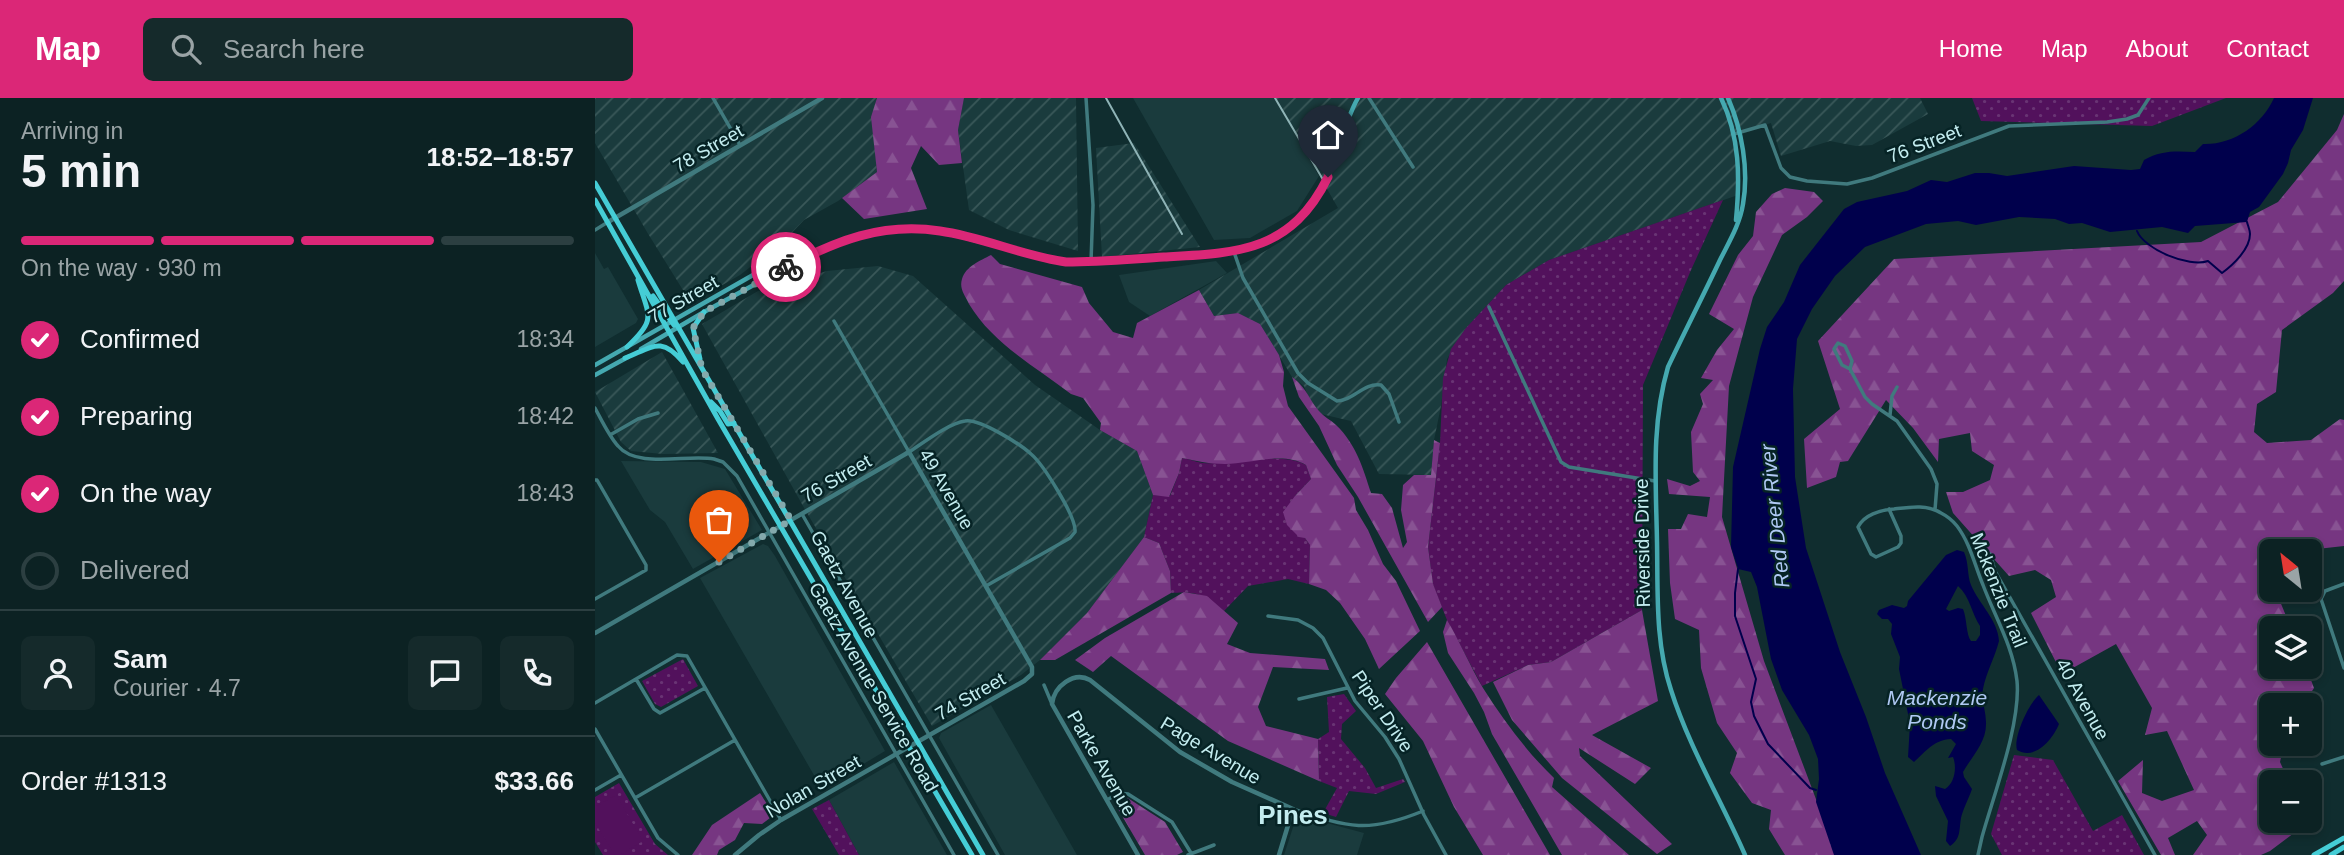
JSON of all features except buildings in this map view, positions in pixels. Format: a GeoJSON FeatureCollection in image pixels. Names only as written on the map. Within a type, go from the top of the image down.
{"type":"FeatureCollection","features":[{"type":"Feature","properties":{"kind":"main road","name":"77 Street"},"geometry":{"type":"LineString","coordinates":[[595,365],[753,275],[863,233],[890,229],[940,231],[1066,262],[1234,252],[1256,246],[1277,236],[1309,208],[1328,177],[1358,98]]}},
{"type":"Feature","properties":{"kind":"main road","name":"Riverside Drive"},"geometry":{"type":"LineString","coordinates":[[1721,98],[1737,133]]}},
{"type":"Feature","properties":{"kind":"main road","name":"Riverside Drive"},"geometry":{"type":"LineString","coordinates":[[1728,98],[1737,133],[1739,173],[1735,230],[1668,368],[1657,412],[1655,481],[1658,615],[1665,672],[1681,718],[1745,855]]}},
{"type":"Feature","properties":{"kind":"main road","name":"Gaetz Avenue"},"geometry":{"type":"LineString","coordinates":[[595,183],[670,322],[669,332],[972,855]]}},
{"type":"Feature","properties":{"kind":"main road","name":"Gaetz Avenue"},"geometry":{"type":"LineString","coordinates":[[595,200],[635,271],[670,322],[678,327],[983,855]]}},
{"type":"Feature","properties":{"kind":"main road","name":"77 Street"},"geometry":{"type":"LineString","coordinates":[[595,375],[827,246]]}},
{"type":"Feature","properties":{"kind":"main road"},"geometry":{"type":"LineString","coordinates":[[627,347],[644,331],[648,323],[635,271]]}},
{"type":"Feature","properties":{"kind":"main road"},"geometry":{"type":"LineString","coordinates":[[702,369],[693,330],[697,319],[704,312]]}},
{"type":"Feature","properties":{"kind":"main road"},"geometry":{"type":"LineString","coordinates":[[625,358],[657,346],[667,346],[692,372]]}},
{"type":"Feature","properties":{"kind":"main road"},"geometry":{"type":"LineString","coordinates":[[706,397],[728,424],[734,424]]}},
{"type":"Feature","properties":{"kind":"main road"},"geometry":{"type":"LineString","coordinates":[[2314,855],[2344,838]]}},
{"type":"Feature","properties":{"kind":"main road"},"geometry":{"type":"LineString","coordinates":[[2331,855],[2344,848]]}},
{"type":"Feature","properties":{"kind":"street"},"geometry":{"type":"LineString","coordinates":[[713,98],[740,145]]}},
{"type":"Feature","properties":{"kind":"street","name":"78 Street"},"geometry":{"type":"LineString","coordinates":[[608,222],[822,98]]}},
{"type":"Feature","properties":{"kind":"street"},"geometry":{"type":"LineString","coordinates":[[1086,98],[1093,205],[1090,262]]}},
{"type":"Feature","properties":{"kind":"street"},"geometry":{"type":"LineString","coordinates":[[1369,98],[1413,167]]}},
{"type":"Feature","properties":{"kind":"street","name":"76 Street"},"geometry":{"type":"LineString","coordinates":[[1737,133],[1765,125],[1781,167],[1790,177],[1797,180],[1847,184],[1886,173],[2009,126],[2127,119],[2138,115],[2149,98]]}},
{"type":"Feature","properties":{"kind":"street"},"geometry":{"type":"LineString","coordinates":[[595,230],[608,222]]}},
{"type":"Feature","properties":{"kind":"street"},"geometry":{"type":"LineString","coordinates":[[1234,252],[1249,288],[1302,378],[1337,401],[1346,400],[1372,384],[1381,385],[1389,394],[1399,422]]}},
{"type":"Feature","properties":{"kind":"street"},"geometry":{"type":"LineString","coordinates":[[1489,307],[1561,462],[1569,467],[1655,481]]}},
{"type":"Feature","properties":{"kind":"street","name":"49 Avenue"},"geometry":{"type":"LineString","coordinates":[[834,321],[1033,672]]}},
{"type":"Feature","properties":{"kind":"street"},"geometry":{"type":"LineString","coordinates":[[1850,369],[1852,361],[1848,352],[1844,344],[1837,343],[1834,348],[1842,365],[1850,369],[1868,401],[1890,415],[1902,428],[1934,474],[1937,489],[1935,510],[1918,507],[1889,509],[1868,517],[1858,526],[1858,532],[1874,557],[1881,556],[1901,542],[1902,538],[1889,509]]}},
{"type":"Feature","properties":{"kind":"street"},"geometry":{"type":"LineString","coordinates":[[1890,415],[1893,393],[1897,387]]}},
{"type":"Feature","properties":{"kind":"street"},"geometry":{"type":"LineString","coordinates":[[595,408],[610,435],[638,419],[658,413]]}},
{"type":"Feature","properties":{"kind":"street"},"geometry":{"type":"LineString","coordinates":[[909,452],[966,420],[978,422],[1033,454],[1043,467],[1075,523],[1074,535],[986,586]]}},
{"type":"Feature","properties":{"kind":"street","name":"Gaetz Avenue Service Road"},"geometry":{"type":"LineString","coordinates":[[610,435],[623,451],[638,457],[708,458],[723,462],[737,475],[954,855]]}},
{"type":"Feature","properties":{"kind":"street","name":"76 Street"},"geometry":{"type":"LineString","coordinates":[[595,633],[909,452]]}},
{"type":"Feature","properties":{"kind":"street"},"geometry":{"type":"LineString","coordinates":[[595,480],[646,565],[646,570],[595,599]]}},
{"type":"Feature","properties":{"kind":"street","name":"Mckenzie Trail"},"geometry":{"type":"LineString","coordinates":[[1935,510],[1955,524],[1969,548],[2004,631],[2017,681],[2014,722],[1978,855]]}},
{"type":"Feature","properties":{"kind":"street","name":"Gaetz Avenue Service Road"},"geometry":{"type":"LineString","coordinates":[[802,514],[998,855]]}},
{"type":"Feature","properties":{"kind":"street","name":"40 Avenue"},"geometry":{"type":"LineString","coordinates":[[1990,554],[1995,571],[2155,855]]}},
{"type":"Feature","properties":{"kind":"street"},"geometry":{"type":"LineString","coordinates":[[2344,584],[2325,591],[2321,597],[2344,668]]}},
{"type":"Feature","properties":{"kind":"street","name":"Piper Drive"},"geometry":{"type":"LineString","coordinates":[[1268,616],[1298,620],[1318,632],[1330,648],[1347,688],[1359,708],[1397,754],[1446,855]]}},
{"type":"Feature","properties":{"kind":"street"},"geometry":{"type":"LineString","coordinates":[[595,703],[683,654],[688,658],[782,820]]}},
{"type":"Feature","properties":{"kind":"street","name":"74 Street"},"geometry":{"type":"LineString","coordinates":[[909,747],[1024,681],[1033,672]]}},
{"type":"Feature","properties":{"kind":"street","name":"Page Avenue"},"geometry":{"type":"LineString","coordinates":[[1052,704],[1055,694],[1066,681],[1077,677],[1087,678],[1180,752],[1231,782],[1293,809],[1339,823],[1362,827],[1389,824],[1423,811]]}},
{"type":"Feature","properties":{"kind":"street"},"geometry":{"type":"LineString","coordinates":[[636,679],[654,709],[662,713],[705,688]]}},
{"type":"Feature","properties":{"kind":"street","name":"Parke Avenue"},"geometry":{"type":"LineString","coordinates":[[1044,685],[1052,704],[1138,855]]}},
{"type":"Feature","properties":{"kind":"street"},"geometry":{"type":"LineString","coordinates":[[1299,699],[1347,688]]}},
{"type":"Feature","properties":{"kind":"street"},"geometry":{"type":"LineString","coordinates":[[595,729],[662,842],[678,855]]}},
{"type":"Feature","properties":{"kind":"street"},"geometry":{"type":"LineString","coordinates":[[635,798],[735,740]]}},
{"type":"Feature","properties":{"kind":"street","name":"Nolan Street"},"geometry":{"type":"LineString","coordinates":[[735,855],[782,820],[909,747]]}},
{"type":"Feature","properties":{"kind":"street"},"geometry":{"type":"LineString","coordinates":[[2322,764],[2344,757]]}},
{"type":"Feature","properties":{"kind":"street"},"geometry":{"type":"LineString","coordinates":[[595,790],[621,775]]}},
{"type":"Feature","properties":{"kind":"street"},"geometry":{"type":"LineString","coordinates":[[1107,800],[1119,793],[1128,794],[1171,822],[1189,854],[1214,845]]}},
{"type":"Feature","properties":{"kind":"street"},"geometry":{"type":"LineString","coordinates":[[1279,855],[1293,809]]}},
{"type":"Feature","properties":{"kind":"shaded area"},"geometry":{"type":"Polygon","coordinates":[[[595,98],[877,98],[872,117],[877,172],[838,201],[804,220],[786,239],[740,275],[691,303],[595,143],[595,98]]]}},
{"type":"Feature","properties":{"kind":"shaded area"},"geometry":{"type":"Polygon","coordinates":[[[964,98],[1076,98],[1078,251],[1009,230],[969,210],[958,130],[964,98]]]}},
{"type":"Feature","properties":{"kind":"shaded area"},"geometry":{"type":"Polygon","coordinates":[[[1133,98],[1275,98],[1319,176],[1297,211],[1250,238],[1214,240],[1133,98]]]}},
{"type":"Feature","properties":{"kind":"shaded area"},"geometry":{"type":"Polygon","coordinates":[[[1275,98],[1920,98],[1928,114],[1872,145],[1856,146],[1830,141],[1781,156],[1771,123],[1734,134],[1738,195],[1549,260],[1506,285],[1466,328],[1447,359],[1431,475],[1379,474],[1351,421],[1321,414],[1304,386],[1292,377],[1260,324],[1238,313],[1214,316],[1199,290],[1338,208],[1275,98]]]}},
{"type":"Feature","properties":{"kind":"shaded area"},"geometry":{"type":"Polygon","coordinates":[[[1972,98],[2226,98],[2152,126],[1981,121],[1972,98]]]}},
{"type":"Feature","properties":{"kind":"shaded area"},"geometry":{"type":"Polygon","coordinates":[[[1134,143],[1200,247],[1102,257],[1096,148],[1134,143]]]}},
{"type":"Feature","properties":{"kind":"shaded area"},"geometry":{"type":"Polygon","coordinates":[[[1723,200],[1643,385],[1642,610],[1551,662],[1528,665],[1482,686],[1447,620],[1433,585],[1428,547],[1440,443],[1443,378],[1451,349],[1466,328],[1506,285],[1549,260],[1723,200]]]}},
{"type":"Feature","properties":{"kind":"shaded area"},"geometry":{"type":"Polygon","coordinates":[[[595,253],[604,269],[608,267],[638,319],[636,323],[595,347],[595,253]]]}},
{"type":"Feature","properties":{"kind":"shaded area"},"geometry":{"type":"Polygon","coordinates":[[[1216,261],[1227,273],[1150,316],[1129,302],[1119,275],[1216,261]]]}},
{"type":"Feature","properties":{"kind":"shaded area"},"geometry":{"type":"Polygon","coordinates":[[[878,266],[913,276],[1035,385],[1100,430],[1137,451],[1153,495],[1144,537],[1087,613],[1021,675],[932,726],[803,506],[702,324],[758,291],[827,271],[878,266]]]}},
{"type":"Feature","properties":{"kind":"shaded area"},"geometry":{"type":"Polygon","coordinates":[[[662,352],[718,453],[663,454],[631,451],[621,442],[595,392],[662,352]]]}},
{"type":"Feature","properties":{"kind":"shaded area"},"geometry":{"type":"Polygon","coordinates":[[[1182,458],[1203,463],[1284,459],[1306,465],[1311,479],[1295,496],[1305,538],[1310,545],[1309,584],[1288,579],[1248,586],[1224,611],[1200,595],[1171,593],[1170,571],[1159,543],[1144,537],[1153,495],[1170,496],[1182,458]]]}},
{"type":"Feature","properties":{"kind":"shaded area"},"geometry":{"type":"Polygon","coordinates":[[[621,461],[701,462],[725,469],[762,530],[693,569],[665,522],[650,510],[621,461]]]}},
{"type":"Feature","properties":{"kind":"shaded area"},"geometry":{"type":"Polygon","coordinates":[[[763,544],[768,546],[775,556],[885,751],[822,789],[700,578],[763,544]]]}},
{"type":"Feature","properties":{"kind":"shaded area"},"geometry":{"type":"Polygon","coordinates":[[[683,659],[698,686],[661,707],[655,704],[642,681],[683,659]]]}},
{"type":"Feature","properties":{"kind":"shaded area"},"geometry":{"type":"Polygon","coordinates":[[[1344,694],[1356,711],[1342,724],[1341,739],[1365,768],[1376,788],[1403,779],[1405,782],[1376,794],[1349,791],[1336,817],[1323,813],[1337,788],[1319,781],[1318,739],[1329,732],[1327,697],[1344,694]]]}},
{"type":"Feature","properties":{"kind":"shaded area"},"geometry":{"type":"Polygon","coordinates":[[[991,705],[1077,855],[1005,855],[939,738],[941,733],[991,705]]]}},
{"type":"Feature","properties":{"kind":"shaded area"},"geometry":{"type":"Polygon","coordinates":[[[2014,755],[2053,760],[2093,831],[2122,815],[2144,855],[2002,855],[1991,834],[2014,755]]]}},
{"type":"Feature","properties":{"kind":"shaded area"},"geometry":{"type":"Polygon","coordinates":[[[894,762],[947,855],[859,855],[829,800],[894,762]]]}},
{"type":"Feature","properties":{"kind":"shaded area"},"geometry":{"type":"Polygon","coordinates":[[[619,783],[655,844],[668,855],[603,855],[595,842],[595,797],[619,783]]]}},
{"type":"Feature","properties":{"kind":"shaded area"},"geometry":{"type":"Polygon","coordinates":[[[616,795],[643,841],[620,855],[615,855],[595,823],[595,807],[616,795]]]}},
{"type":"Feature","properties":{"kind":"shaded area"},"geometry":{"type":"Polygon","coordinates":[[[829,800],[859,855],[839,855],[812,809],[829,800]]]}},
{"type":"Feature","properties":{"kind":"shaded area"},"geometry":{"type":"Polygon","coordinates":[[[1297,815],[1364,833],[1357,855],[1284,855],[1297,815]]]}},
{"type":"Feature","properties":{"kind":"green space"},"geometry":{"type":"Polygon","coordinates":[[[877,98],[964,98],[958,130],[962,163],[939,165],[921,146],[911,168],[927,209],[864,219],[842,198],[877,172],[871,117],[877,98]]]}},
{"type":"Feature","properties":{"kind":"green space"},"geometry":{"type":"Polygon","coordinates":[[[2344,114],[2344,281],[2333,293],[2282,330],[2276,392],[2257,404],[2254,432],[2267,443],[2311,440],[2340,419],[2344,420],[2344,546],[2322,548],[2322,539],[2259,539],[2259,602],[2280,602],[2286,616],[2259,616],[2259,679],[2311,679],[2314,688],[2311,693],[2259,693],[2259,756],[2281,756],[2280,762],[2284,770],[2259,770],[2259,833],[2294,833],[2261,855],[2193,855],[2207,835],[2197,821],[2168,838],[2175,855],[2161,855],[2118,781],[2143,760],[2142,793],[2162,801],[2194,790],[2167,731],[2145,735],[2152,708],[2116,644],[2062,674],[2031,613],[2056,597],[2051,580],[2035,570],[2009,576],[1953,513],[1946,492],[1963,492],[1990,480],[1994,465],[1972,451],[1970,433],[1939,439],[1938,462],[1913,428],[1886,400],[1848,461],[1840,462],[1836,477],[1807,488],[1804,439],[1840,409],[1818,341],[1894,259],[2201,242],[2278,202],[2337,130],[2344,114]]]}},
{"type":"Feature","properties":{"kind":"green space"},"geometry":{"type":"Polygon","coordinates":[[[1785,188],[1814,192],[1823,201],[1807,217],[1782,235],[1753,297],[1729,386],[1722,517],[1764,661],[1837,855],[1785,855],[1769,829],[1771,810],[1752,803],[1730,773],[1737,753],[1717,723],[1701,668],[1699,630],[1675,619],[1670,583],[1668,529],[1681,529],[1688,514],[1707,517],[1710,497],[1669,494],[1667,479],[1690,486],[1700,481],[1693,472],[1691,432],[1703,404],[1700,394],[1713,380],[1701,378],[1717,350],[1734,329],[1709,314],[1738,255],[1753,236],[1756,212],[1772,194],[1785,188]]]}},
{"type":"Feature","properties":{"kind":"green space"},"geometry":{"type":"Polygon","coordinates":[[[991,255],[1000,264],[1082,287],[1089,303],[1113,332],[1133,338],[1137,323],[1199,290],[1214,316],[1238,313],[1260,324],[1279,355],[1288,406],[1354,498],[1356,510],[1383,564],[1396,581],[1420,631],[1379,669],[1365,639],[1340,603],[1326,590],[1309,584],[1310,545],[1287,525],[1283,512],[1311,479],[1306,465],[1287,459],[1225,464],[1182,458],[1169,497],[1153,495],[1137,451],[1100,430],[1101,423],[1083,398],[1071,394],[1015,354],[990,331],[969,304],[961,286],[964,274],[974,264],[991,255]]]}},
{"type":"Feature","properties":{"kind":"green space"},"geometry":{"type":"Polygon","coordinates":[[[1292,377],[1319,411],[1349,440],[1371,493],[1382,494],[1392,508],[1403,548],[1407,542],[1401,510],[1403,485],[1414,475],[1431,475],[1434,440],[1440,443],[1428,547],[1433,584],[1442,607],[1428,622],[1358,497],[1337,465],[1319,426],[1299,397],[1292,377]]]}},
{"type":"Feature","properties":{"kind":"green space"},"geometry":{"type":"Polygon","coordinates":[[[1144,537],[1159,543],[1170,571],[1171,593],[1055,660],[1040,660],[1087,613],[1144,537]]]}},
{"type":"Feature","properties":{"kind":"green space"},"geometry":{"type":"Polygon","coordinates":[[[1184,592],[1207,596],[1238,623],[1227,644],[1250,653],[1325,659],[1329,670],[1273,667],[1258,707],[1266,726],[1318,739],[1319,781],[1228,741],[1111,656],[1093,672],[1075,660],[1105,638],[1184,592]]]}},
{"type":"Feature","properties":{"kind":"green space"},"geometry":{"type":"Polygon","coordinates":[[[1642,610],[1658,701],[1592,735],[1651,768],[1635,784],[1579,748],[1580,756],[1672,844],[1657,854],[1562,778],[1512,720],[1493,682],[1528,665],[1551,662],[1642,610]]]}},
{"type":"Feature","properties":{"kind":"green space"},"geometry":{"type":"Polygon","coordinates":[[[1447,620],[1478,680],[1499,712],[1554,778],[1552,787],[1629,855],[1562,855],[1492,734],[1474,693],[1448,653],[1443,632],[1447,620]]]}},
{"type":"Feature","properties":{"kind":"green space"},"geometry":{"type":"Polygon","coordinates":[[[1427,642],[1550,855],[1483,855],[1454,807],[1423,741],[1385,694],[1427,642]]]}},
{"type":"Feature","properties":{"kind":"green space"},"geometry":{"type":"Polygon","coordinates":[[[760,793],[774,815],[762,824],[744,823],[735,840],[719,850],[717,855],[692,855],[712,825],[760,793]]]}},
{"type":"Feature","properties":{"kind":"green space"},"geometry":{"type":"Polygon","coordinates":[[[1123,795],[1165,822],[1183,852],[1177,855],[1145,855],[1114,802],[1123,795]]]}},
{"type":"Feature","properties":{"kind":"water","name":"Red Deer River"},"geometry":{"type":"Polygon","coordinates":[[[2274,98],[2313,98],[2303,130],[2291,150],[2283,174],[2259,207],[2250,212],[2247,222],[2195,226],[2188,233],[2162,227],[2110,232],[2082,223],[2069,224],[2055,219],[2019,217],[1976,225],[1958,221],[1926,224],[1865,247],[1835,276],[1812,309],[1797,339],[1793,389],[1795,477],[1806,548],[1840,652],[1885,773],[1921,855],[1834,855],[1816,802],[1818,759],[1809,735],[1782,690],[1771,659],[1757,587],[1751,572],[1738,569],[1731,547],[1733,467],[1760,349],[1767,327],[1784,302],[1800,265],[1844,209],[1857,202],[1907,191],[1931,180],[1947,182],[1975,173],[2007,176],[2074,166],[2140,169],[2144,160],[2156,154],[2195,152],[2203,144],[2225,141],[2245,132],[2262,117],[2274,98]]]}},
{"type":"Feature","properties":{"kind":"water","name":"Mackenzie Ponds"},"geometry":{"type":"Polygon","coordinates":[[[1957,550],[1964,552],[1971,585],[1992,619],[1999,641],[1983,689],[1986,729],[1963,772],[1972,789],[1962,815],[1958,837],[1950,846],[1946,841],[1948,821],[1936,796],[1935,786],[1945,789],[1951,783],[1955,765],[1953,757],[1948,758],[1956,744],[1951,739],[1940,741],[1914,762],[1908,757],[1910,724],[1899,669],[1900,657],[1891,634],[1892,624],[1877,614],[1879,610],[1892,605],[1904,608],[1907,606],[1908,601],[1946,555],[1957,550]],[[1958,586],[1946,609],[1963,609],[1969,638],[1976,641],[1980,635],[1980,626],[1958,586]]]}},
{"type":"Feature","properties":{"kind":"water"},"geometry":{"type":"Polygon","coordinates":[[[2039,695],[2059,724],[2043,747],[2024,753],[2017,750],[2017,737],[2027,712],[2039,695]]]}},
{"type":"Feature","properties":{"kind":"waterway"},"geometry":{"type":"LineString","coordinates":[[2137,231],[2148,244],[2168,255],[2190,262],[2208,261],[2222,273],[2236,261],[2247,245],[2250,234],[2247,222]]}},
{"type":"Feature","properties":{"kind":"waterway"},"geometry":{"type":"LineString","coordinates":[[1738,569],[1735,616],[1756,679],[1751,702],[1754,716],[1768,744],[1810,788],[1816,790]]}},
{"type":"Feature","properties":{"kind":"railway"},"geometry":{"type":"LineString","coordinates":[[1106,98],[1182,234]]}},
{"type":"Feature","properties":{"kind":"railway"},"geometry":{"type":"LineString","coordinates":[[1275,98],[1325,183]]}},
{"type":"Feature","properties":{"kind":"way so far"},"geometry":{"type":"LineString","coordinates":[[719,562],[791,520],[702,369],[693,328],[704,312],[786,267]]}},
{"type":"Feature","properties":{"kind":"district","name":"Pines"},"geometry":{"type":"Point","coordinates":[1293,815]}},
{"type":"Feature","properties":{"kind":"route"},"geometry":{"type":"LineString","coordinates":[[786,267],[827,246],[863,233],[890,229],[940,231],[1066,262],[1234,252],[1266,242],[1293,224],[1315,200],[1328,177]]}}]}
